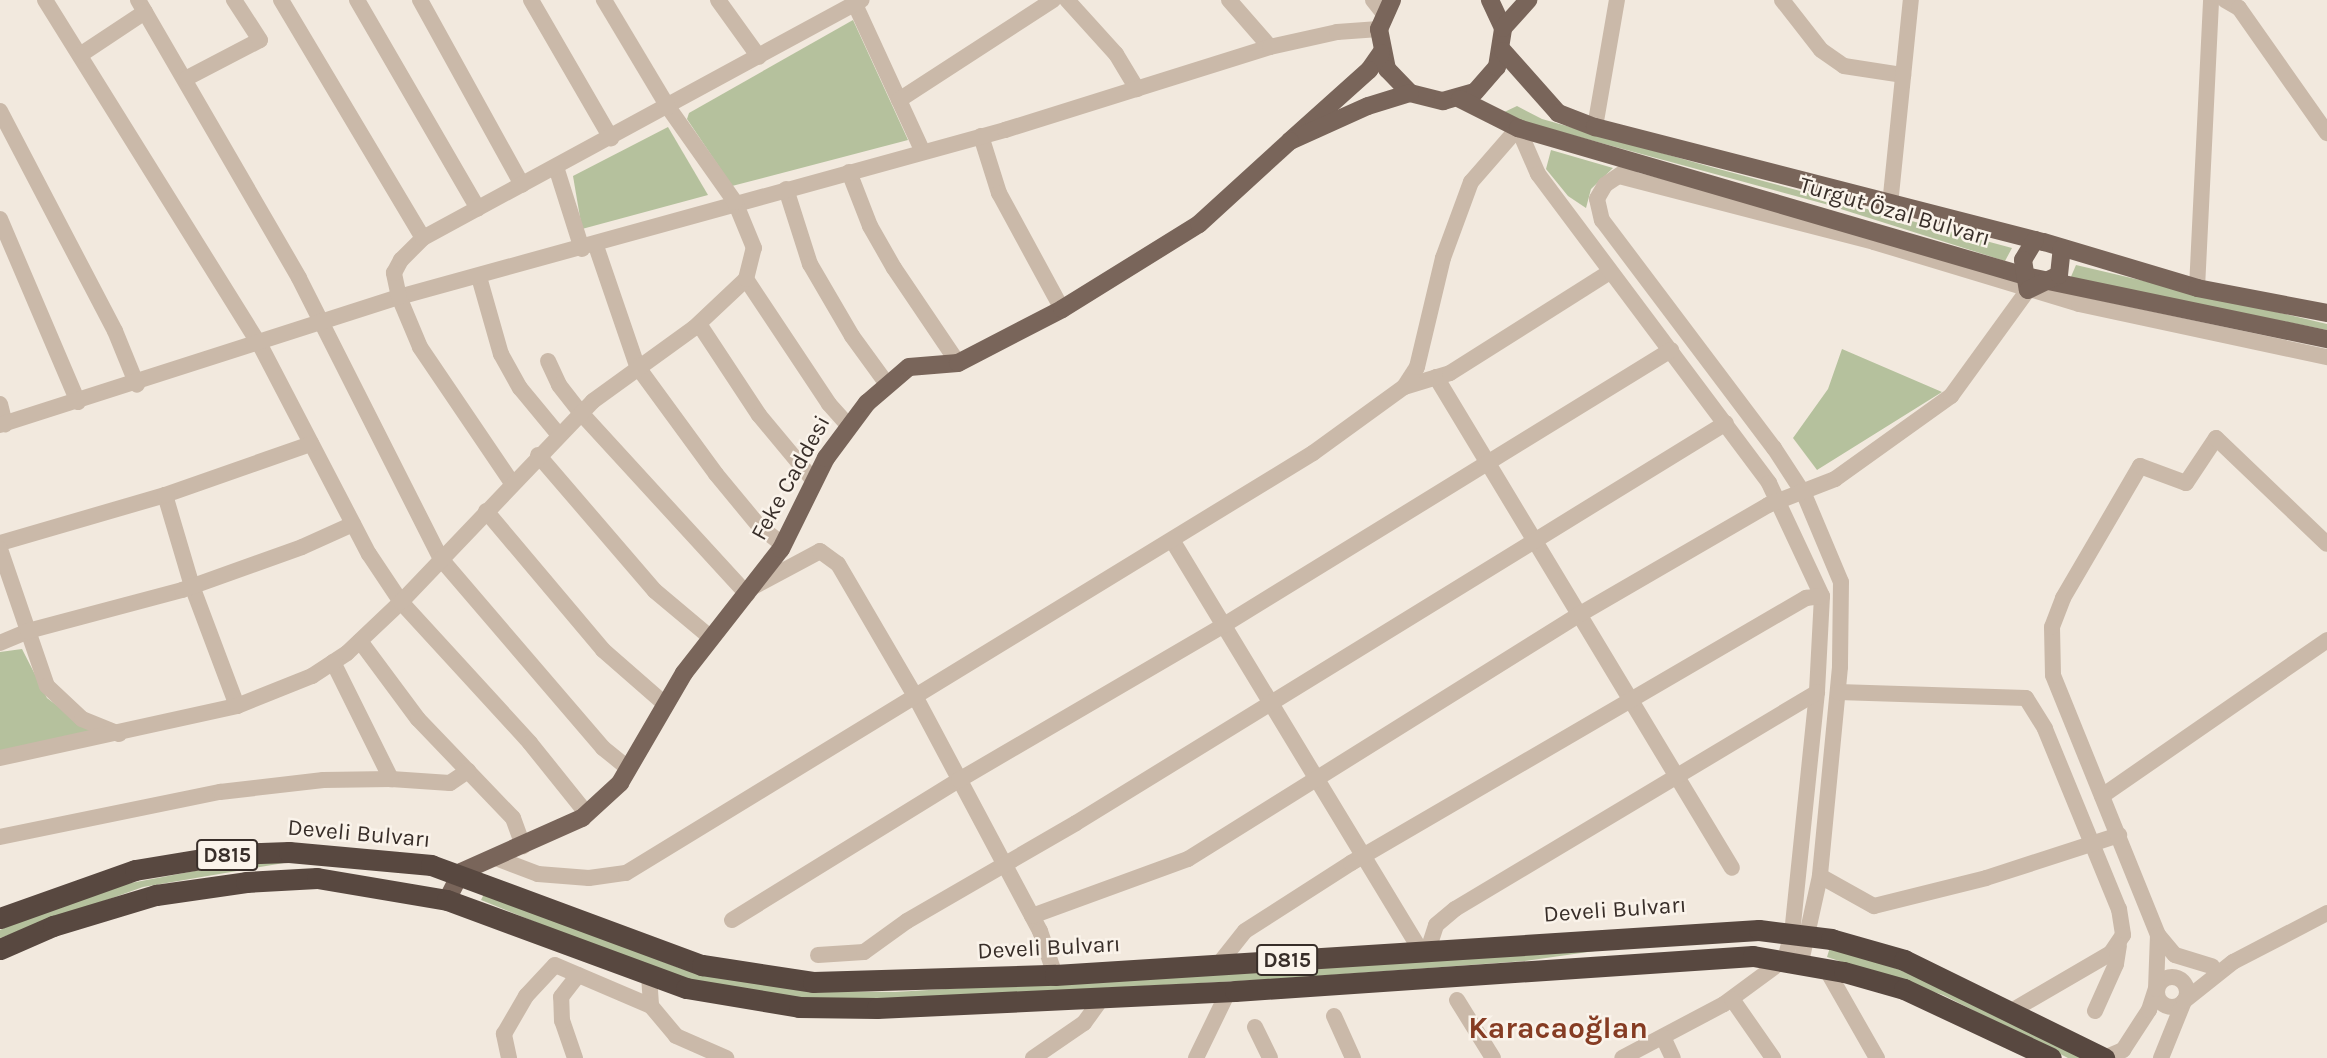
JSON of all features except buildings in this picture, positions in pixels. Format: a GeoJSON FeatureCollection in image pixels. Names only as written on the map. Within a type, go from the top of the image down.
{"type":"FeatureCollection","features":[{"type":"Feature","properties":{"kind":"highway","name":"Develi Bulvarı"},"geometry":{"type":"LineString","coordinates":[[0,918],[135,870],[232,854],[348,855],[461,872],[659,949],[737,973],[841,983],[1055,975],[1218,965],[1718,929],[1800,934],[1904,960],[2013,1010],[2104,1058]]}},
{"type":"Feature","properties":{"kind":"highway","name":"Develi Bulvarı"},"geometry":{"type":"LineString","coordinates":[[0,949],[117,905],[246,882],[339,880],[447,900],[649,976],[731,998],[820,1009],[1228,992],[1732,956],[1793,961],[1825,967],[1936,1002],[2040,1056]]}},
{"type":"Feature","properties":{"kind":"main road"},"geometry":{"type":"LineString","coordinates":[[1382,11],[1381,54],[1387,69],[1410,93],[1426,99],[1460,99],[1488,81],[1503,51],[1503,28],[1490,0]]}},
{"type":"Feature","properties":{"kind":"main road"},"geometry":{"type":"LineString","coordinates":[[1503,28],[1528,0]]}},
{"type":"Feature","properties":{"kind":"main road","name":"Turgut Özal Bulvarı"},"geometry":{"type":"LineString","coordinates":[[1503,51],[1558,113],[1595,127],[1890,205],[2035,240],[2197,288],[2327,313]]}},
{"type":"Feature","properties":{"kind":"main road","name":"Feke Caddesi"},"geometry":{"type":"LineString","coordinates":[[461,872],[523,846],[587,814],[629,769],[666,704],[710,638],[783,545],[814,481],[848,425],[887,384],[909,367],[958,363],[1062,309],[1199,224],[1369,70],[1381,54]]}},
{"type":"Feature","properties":{"kind":"main road"},"geometry":{"type":"LineString","coordinates":[[1290,141],[1368,106],[1410,93]]}},
{"type":"Feature","properties":{"kind":"main road","name":"Turgut Özal Bulvarı"},"geometry":{"type":"LineString","coordinates":[[1460,99],[1518,128],[2027,283],[2048,282],[2327,339]]}},
{"type":"Feature","properties":{"kind":"main road"},"geometry":{"type":"LineString","coordinates":[[2027,283],[2025,254],[2035,240]]}},
{"type":"Feature","properties":{"kind":"main road"},"geometry":{"type":"LineString","coordinates":[[2048,282],[2063,266],[2062,248]]}},
{"type":"Feature","properties":{"kind":"main road"},"geometry":{"type":"LineString","coordinates":[[447,900],[461,872]]}},
{"type":"Feature","properties":{"kind":"street"},"geometry":{"type":"LineString","coordinates":[[45,0],[260,345],[353,524],[401,602],[530,743],[587,814]]}},
{"type":"Feature","properties":{"kind":"street"},"geometry":{"type":"LineString","coordinates":[[187,78],[260,40],[234,0]]}},
{"type":"Feature","properties":{"kind":"street"},"geometry":{"type":"LineString","coordinates":[[281,0],[423,238]]}},
{"type":"Feature","properties":{"kind":"street"},"geometry":{"type":"LineString","coordinates":[[356,0],[478,209]]}},
{"type":"Feature","properties":{"kind":"street"},"geometry":{"type":"LineString","coordinates":[[420,0],[522,186]]}},
{"type":"Feature","properties":{"kind":"street"},"geometry":{"type":"LineString","coordinates":[[531,0],[611,138]]}},
{"type":"Feature","properties":{"kind":"street"},"geometry":{"type":"LineString","coordinates":[[0,758],[237,706],[312,676],[360,641],[401,602],[538,455],[581,413],[637,366],[699,324],[747,279],[754,248],[736,202],[668,107],[604,0]]}},
{"type":"Feature","properties":{"kind":"street"},"geometry":{"type":"LineString","coordinates":[[718,0],[759,57]]}},
{"type":"Feature","properties":{"kind":"street"},"geometry":{"type":"LineString","coordinates":[[899,100],[1053,0]]}},
{"type":"Feature","properties":{"kind":"street"},"geometry":{"type":"LineString","coordinates":[[1067,0],[1116,54],[1137,89]]}},
{"type":"Feature","properties":{"kind":"street"},"geometry":{"type":"LineString","coordinates":[[1229,0],[1270,47]]}},
{"type":"Feature","properties":{"kind":"street"},"geometry":{"type":"LineString","coordinates":[[1595,127],[1617,0]]}},
{"type":"Feature","properties":{"kind":"street"},"geometry":{"type":"LineString","coordinates":[[1782,0],[1821,50],[1844,66],[1903,75]]}},
{"type":"Feature","properties":{"kind":"street"},"geometry":{"type":"LineString","coordinates":[[1890,205],[1911,0]]}},
{"type":"Feature","properties":{"kind":"street"},"geometry":{"type":"LineString","coordinates":[[2197,288],[2211,0]]}},
{"type":"Feature","properties":{"kind":"street"},"geometry":{"type":"LineString","coordinates":[[2225,0],[2239,8],[2327,133]]}},
{"type":"Feature","properties":{"kind":"street"},"geometry":{"type":"LineString","coordinates":[[512,483],[420,347],[399,297],[394,273],[423,238],[668,107],[857,1],[923,152]]}},
{"type":"Feature","properties":{"kind":"street"},"geometry":{"type":"LineString","coordinates":[[80,54],[142,6],[187,78],[324,324],[441,559],[603,748],[629,769]]}},
{"type":"Feature","properties":{"kind":"street"},"geometry":{"type":"LineString","coordinates":[[0,404],[3,424],[137,385],[399,297],[589,247],[736,202],[982,136],[1270,47],[1337,32],[1382,11]]}},
{"type":"Feature","properties":{"kind":"street"},"geometry":{"type":"LineString","coordinates":[[0,111],[115,331],[137,385]]}},
{"type":"Feature","properties":{"kind":"street"},"geometry":{"type":"LineString","coordinates":[[1404,387],[1417,367],[1444,258],[1471,182],[1518,128],[1538,174],[1769,483],[1822,596],[1800,934]]}},
{"type":"Feature","properties":{"kind":"street"},"geometry":{"type":"LineString","coordinates":[[982,136],[999,193],[1062,309]]}},
{"type":"Feature","properties":{"kind":"street"},"geometry":{"type":"LineString","coordinates":[[1622,1058],[1732,999],[1793,961],[1819,876],[1838,692],[1841,582],[1804,494],[1703,351],[1602,220],[1597,199],[1605,185],[1636,164]]}},
{"type":"Feature","properties":{"kind":"street"},"geometry":{"type":"LineString","coordinates":[[556,167],[637,366],[724,485],[759,526],[783,545]]}},
{"type":"Feature","properties":{"kind":"street"},"geometry":{"type":"LineString","coordinates":[[849,172],[870,226],[894,268],[958,363]]}},
{"type":"Feature","properties":{"kind":"street","name":"Turgut Özal Bulvarı"},"geometry":{"type":"LineString","coordinates":[[1619,176],[2027,283],[2327,357]]}},
{"type":"Feature","properties":{"kind":"street"},"geometry":{"type":"LineString","coordinates":[[786,188],[810,264],[852,336],[887,384]]}},
{"type":"Feature","properties":{"kind":"street"},"geometry":{"type":"LineString","coordinates":[[0,219],[6,249],[78,402]]}},
{"type":"Feature","properties":{"kind":"street"},"geometry":{"type":"LineString","coordinates":[[496,858],[538,874],[589,878],[625,873],[1314,453],[1404,387],[1450,373],[1610,272]]}},
{"type":"Feature","properties":{"kind":"street"},"geometry":{"type":"LineString","coordinates":[[479,277],[501,354],[520,388],[558,435]]}},
{"type":"Feature","properties":{"kind":"street"},"geometry":{"type":"LineString","coordinates":[[747,279],[822,394],[848,425]]}},
{"type":"Feature","properties":{"kind":"street"},"geometry":{"type":"LineString","coordinates":[[1032,916],[1188,859],[1582,613],[1777,503],[1835,479],[1951,396],[2027,283]]}},
{"type":"Feature","properties":{"kind":"street"},"geometry":{"type":"LineString","coordinates":[[699,324],[759,415],[814,481]]}},
{"type":"Feature","properties":{"kind":"street"},"geometry":{"type":"LineString","coordinates":[[732,920],[959,780],[1224,625],[1671,350]]}},
{"type":"Feature","properties":{"kind":"street"},"geometry":{"type":"LineString","coordinates":[[548,361],[559,385],[581,413],[750,590],[820,551],[829,554],[915,696],[1032,916],[1055,975]]}},
{"type":"Feature","properties":{"kind":"street"},"geometry":{"type":"LineString","coordinates":[[1436,377],[1582,613],[1732,868]]}},
{"type":"Feature","properties":{"kind":"street"},"geometry":{"type":"LineString","coordinates":[[818,955],[864,952],[907,921],[1005,866],[1726,423]]}},
{"type":"Feature","properties":{"kind":"street"},"geometry":{"type":"LineString","coordinates":[[2213,967],[2175,955],[2158,934],[2053,675],[2049,647],[2063,598],[2129,480],[2140,466],[2186,483],[2216,438],[2327,544]]}},
{"type":"Feature","properties":{"kind":"street"},"geometry":{"type":"LineString","coordinates":[[0,543],[165,495],[311,444]]}},
{"type":"Feature","properties":{"kind":"street"},"geometry":{"type":"LineString","coordinates":[[538,455],[655,591],[710,638]]}},
{"type":"Feature","properties":{"kind":"street"},"geometry":{"type":"LineString","coordinates":[[165,495],[192,586],[237,706]]}},
{"type":"Feature","properties":{"kind":"street"},"geometry":{"type":"LineString","coordinates":[[486,511],[603,650],[666,704]]}},
{"type":"Feature","properties":{"kind":"street"},"geometry":{"type":"LineString","coordinates":[[0,643],[28,631],[192,586],[302,547],[353,524]]}},
{"type":"Feature","properties":{"kind":"street"},"geometry":{"type":"LineString","coordinates":[[1172,540],[1424,950]]}},
{"type":"Feature","properties":{"kind":"street"},"geometry":{"type":"LineString","coordinates":[[0,549],[47,686],[61,703],[82,719],[119,734]]}},
{"type":"Feature","properties":{"kind":"street"},"geometry":{"type":"LineString","coordinates":[[1218,965],[1245,931],[1364,855],[1806,598],[1822,596]]}},
{"type":"Feature","properties":{"kind":"street"},"geometry":{"type":"LineString","coordinates":[[2102,796],[2327,640]]}},
{"type":"Feature","properties":{"kind":"street"},"geometry":{"type":"LineString","coordinates":[[360,641],[418,719],[513,818],[523,846]]}},
{"type":"Feature","properties":{"kind":"street"},"geometry":{"type":"LineString","coordinates":[[333,662],[391,779]]}},
{"type":"Feature","properties":{"kind":"street"},"geometry":{"type":"LineString","coordinates":[[1424,950],[1436,925],[1455,909],[1817,692]]}},
{"type":"Feature","properties":{"kind":"street"},"geometry":{"type":"LineString","coordinates":[[1838,692],[2025,698],[2045,729],[2119,909],[2123,935],[2116,964],[2095,1011]]}},
{"type":"Feature","properties":{"kind":"street"},"geometry":{"type":"LineString","coordinates":[[0,837],[220,792],[323,780],[391,779],[450,783],[468,771]]}},
{"type":"Feature","properties":{"kind":"street"},"geometry":{"type":"LineString","coordinates":[[1819,876],[1874,906],[2094,845],[2119,835]]}},
{"type":"Feature","properties":{"kind":"street"},"geometry":{"type":"LineString","coordinates":[[2158,934],[2156,989],[2165,1006],[2184,1002],[2233,962],[2327,913]]}},
{"type":"Feature","properties":{"kind":"street"},"geometry":{"type":"LineString","coordinates":[[2013,1010],[2119,945]]}},
{"type":"Feature","properties":{"kind":"street"},"geometry":{"type":"LineString","coordinates":[[2104,1058],[2123,1050],[2135,1034],[2156,989],[2165,977],[2233,962]]}},
{"type":"Feature","properties":{"kind":"street"},"geometry":{"type":"LineString","coordinates":[[509,1058],[504,1034],[526,996],[555,965],[651,1006],[676,1036],[722,1057]]}},
{"type":"Feature","properties":{"kind":"street"},"geometry":{"type":"LineString","coordinates":[[1825,967],[1877,1058]]}},
{"type":"Feature","properties":{"kind":"street"},"geometry":{"type":"LineString","coordinates":[[575,1058],[562,1021],[561,997],[578,975]]}},
{"type":"Feature","properties":{"kind":"street"},"geometry":{"type":"LineString","coordinates":[[649,976],[651,1006]]}},
{"type":"Feature","properties":{"kind":"street"},"geometry":{"type":"LineString","coordinates":[[2161,1058],[2184,1002],[2186,986],[2175,976]]}},
{"type":"Feature","properties":{"kind":"street"},"geometry":{"type":"LineString","coordinates":[[1196,1058],[1228,992]]}},
{"type":"Feature","properties":{"kind":"street"},"geometry":{"type":"LineString","coordinates":[[1033,1058],[1084,1023],[1102,998]]}},
{"type":"Feature","properties":{"kind":"street"},"geometry":{"type":"LineString","coordinates":[[1732,999],[1773,1058]]}},
{"type":"Feature","properties":{"kind":"street"},"geometry":{"type":"LineString","coordinates":[[1457,1000],[1493,1058]]}},
{"type":"Feature","properties":{"kind":"street"},"geometry":{"type":"LineString","coordinates":[[1335,1016],[1353,1058]]}},
{"type":"Feature","properties":{"kind":"street"},"geometry":{"type":"LineString","coordinates":[[1255,1027],[1269,1058]]}},
{"type":"Feature","properties":{"kind":"street"},"geometry":{"type":"LineString","coordinates":[[1663,1037],[1674,1058]]}},
{"type":"Feature","properties":{"kind":"green space"},"geometry":{"type":"Polygon","coordinates":[[[853,20],[908,140],[732,186],[687,119],[689,113],[853,20]]]}},
{"type":"Feature","properties":{"kind":"green space"},"geometry":{"type":"Polygon","coordinates":[[[1517,106],[1542,119],[2012,248],[2005,261],[1825,204],[1498,115],[1517,106]]]}},
{"type":"Feature","properties":{"kind":"green space"},"geometry":{"type":"Polygon","coordinates":[[[668,127],[708,195],[582,229],[573,176],[668,127]]]}},
{"type":"Feature","properties":{"kind":"green space"},"geometry":{"type":"Polygon","coordinates":[[[1551,150],[1613,168],[1591,189],[1586,208],[1568,196],[1546,169],[1551,150]]]}},
{"type":"Feature","properties":{"kind":"green space"},"geometry":{"type":"Polygon","coordinates":[[[2076,265],[2327,324],[2327,330],[2070,279],[2076,265]]]}},
{"type":"Feature","properties":{"kind":"green space"},"geometry":{"type":"Polygon","coordinates":[[[1842,349],[1942,392],[1817,470],[1793,438],[1828,389],[1842,349]]]}},
{"type":"Feature","properties":{"kind":"green space"},"geometry":{"type":"Polygon","coordinates":[[[22,649],[47,698],[91,731],[0,751],[0,652],[22,649]]]}},
{"type":"Feature","properties":{"kind":"green space"},"geometry":{"type":"Polygon","coordinates":[[[290,862],[143,887],[0,938],[0,930],[29,916],[115,886],[221,866],[290,862]]]}},
{"type":"Feature","properties":{"kind":"green space"},"geometry":{"type":"Polygon","coordinates":[[[485,892],[682,969],[808,991],[895,992],[1602,950],[1525,961],[1276,979],[862,1001],[754,995],[654,970],[481,900],[485,892]]]}},
{"type":"Feature","properties":{"kind":"green space"},"geometry":{"type":"Polygon","coordinates":[[[1831,944],[1945,987],[2088,1058],[2068,1058],[1943,995],[1827,957],[1831,944]]]}},
{"type":"Feature","properties":{"kind":"district","name":"Karacaoğlan"},"geometry":{"type":"Point","coordinates":[1558,1028]}}]}
